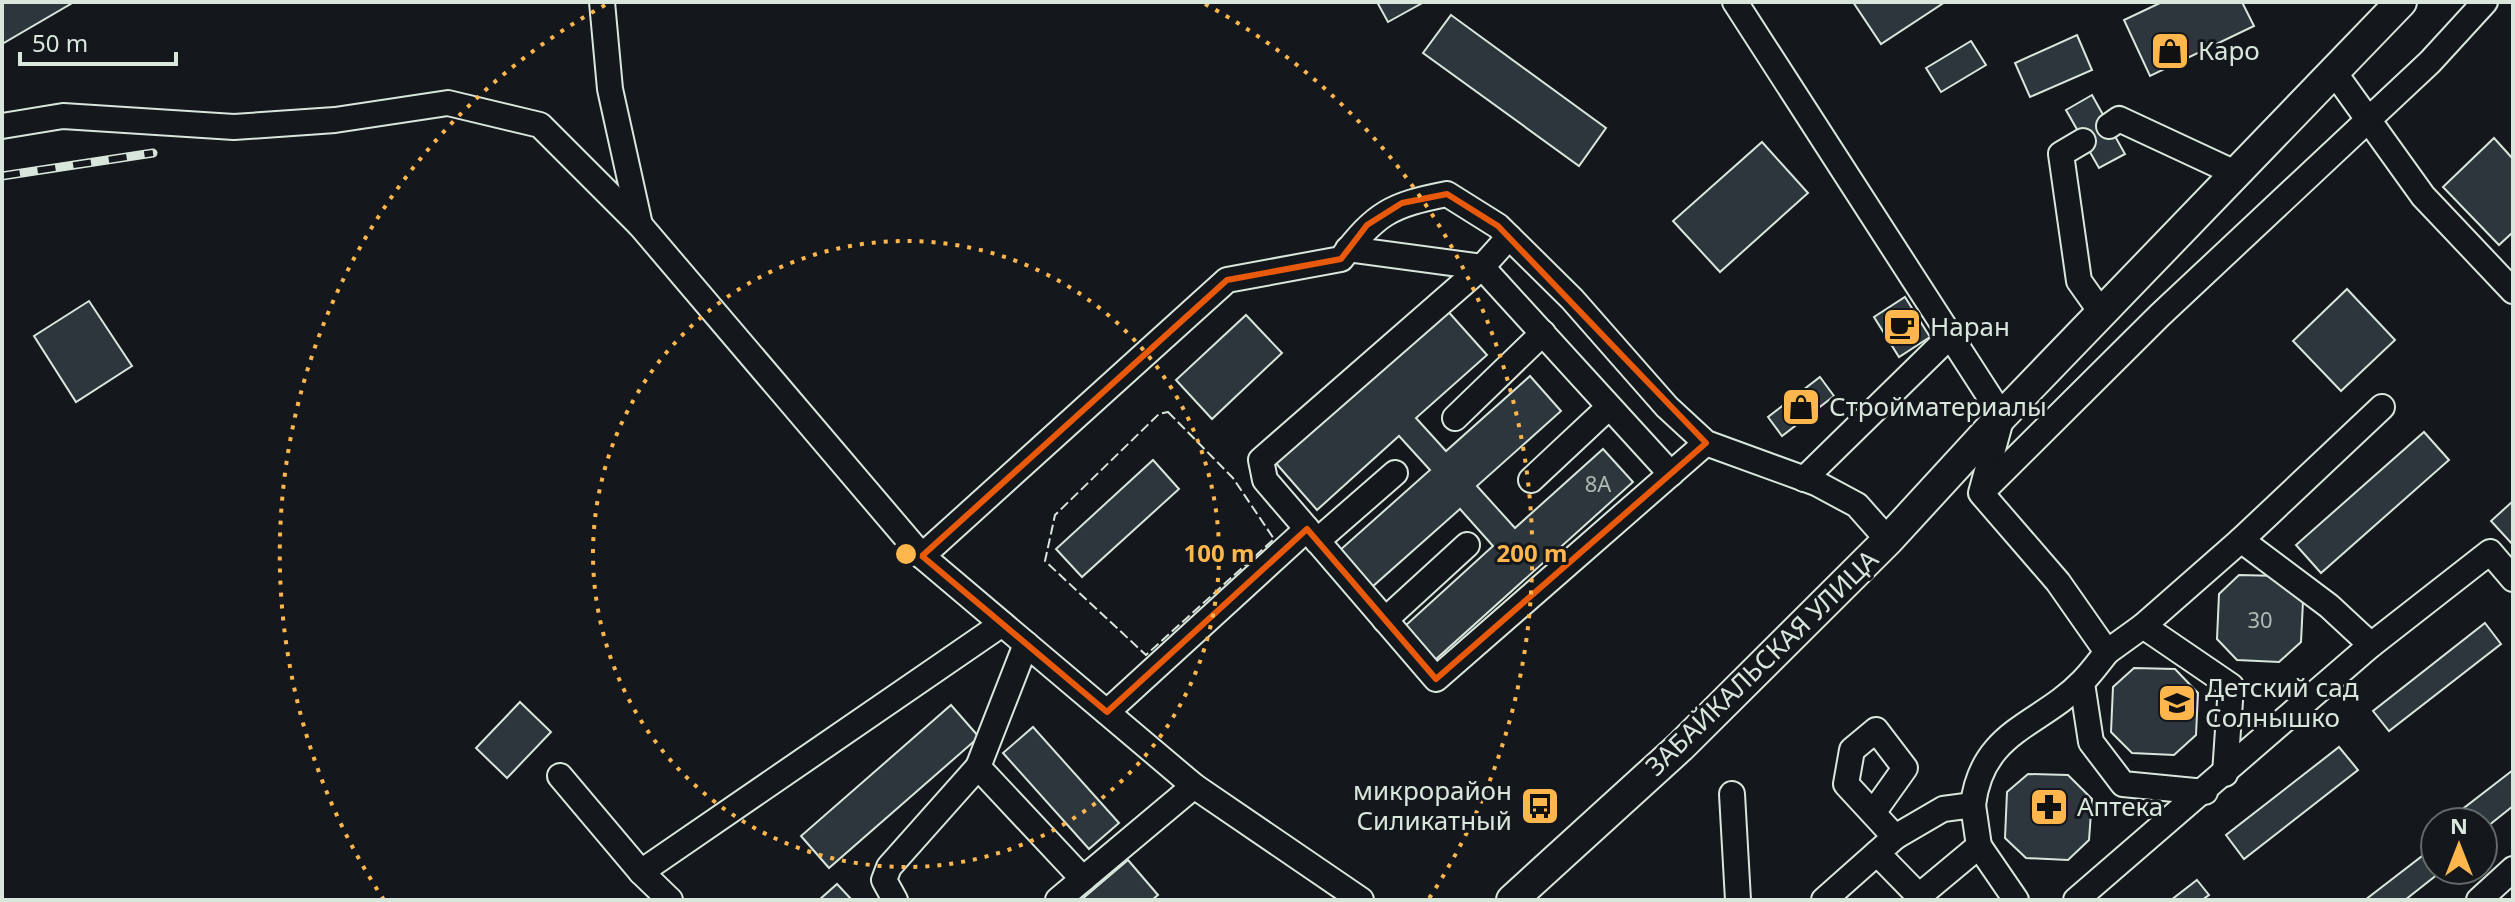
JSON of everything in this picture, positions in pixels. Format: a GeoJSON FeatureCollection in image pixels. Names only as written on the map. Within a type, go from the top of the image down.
{"type":"FeatureCollection","features":[{"type":"Feature","properties":{"kind":"main road","name":"ЗАБАЙКАЛЬСКАЯ УЛИЦА"},"geometry":{"type":"LineString","coordinates":[[1512,900],[1680,747],[1888,540],[2101,312],[2401,2]]}},
{"type":"Feature","properties":{"kind":"street"},"geometry":{"type":"LineString","coordinates":[[602,2],[610,89],[640,225]]}},
{"type":"Feature","properties":{"kind":"street"},"geometry":{"type":"LineString","coordinates":[[1735,2],[2002,416],[1981,493]]}},
{"type":"Feature","properties":{"kind":"street"},"geometry":{"type":"LineString","coordinates":[[1981,493],[2160,315],[2430,62],[2485,2]]}},
{"type":"Feature","properties":{"kind":"street"},"geometry":{"type":"LineString","coordinates":[[2334,72],[2423,196],[2513,291]]}},
{"type":"Feature","properties":{"kind":"street"},"geometry":{"type":"LineString","coordinates":[[2,126],[63,116],[234,127],[335,120],[448,103],[540,125],[640,225],[922,556],[1194,786],[1361,900]]}},
{"type":"Feature","properties":{"kind":"street"},"geometry":{"type":"LineString","coordinates":[[2109,126],[2119,119],[2235,173]]}},
{"type":"Feature","properties":{"kind":"street"},"geometry":{"type":"LineString","coordinates":[[2083,141],[2061,154],[2079,281],[2101,312]]}},
{"type":"Feature","properties":{"kind":"street"},"geometry":{"type":"LineString","coordinates":[[922,556],[1227,280],[1341,259],[1367,225],[1402,203],[1447,194],[1509,237],[1572,299],[1667,407],[1706,443],[1804,479],[1857,505],[1888,540]]}},
{"type":"Feature","properties":{"kind":"street"},"geometry":{"type":"LineString","coordinates":[[1509,237],[1482,267],[1261,460],[1265,480],[1436,679],[1706,443]]}},
{"type":"Feature","properties":{"kind":"street"},"geometry":{"type":"LineString","coordinates":[[1348,249],[1482,267],[1671,474]]}},
{"type":"Feature","properties":{"kind":"street"},"geometry":{"type":"LineString","coordinates":[[1455,418],[1543,333]]}},
{"type":"Feature","properties":{"kind":"street"},"geometry":{"type":"LineString","coordinates":[[1804,479],[1950,336]]}},
{"type":"Feature","properties":{"kind":"street"},"geometry":{"type":"LineString","coordinates":[[1531,480],[1609,407]]}},
{"type":"Feature","properties":{"kind":"street"},"geometry":{"type":"LineString","coordinates":[[2016,900],[1979,846],[1973,805],[1975,789],[2000,741],[2082,683],[2107,652],[2143,626],[2241,540],[2382,407]]}},
{"type":"Feature","properties":{"kind":"street"},"geometry":{"type":"LineString","coordinates":[[1107,712],[1312,535],[1395,473]]}},
{"type":"Feature","properties":{"kind":"street"},"geometry":{"type":"LineString","coordinates":[[1981,493],[2058,582],[2107,652]]}},
{"type":"Feature","properties":{"kind":"street"},"geometry":{"type":"LineString","coordinates":[[2241,540],[2329,606],[2371,645]]}},
{"type":"Feature","properties":{"kind":"street"},"geometry":{"type":"LineString","coordinates":[[1385,620],[1467,545]]}},
{"type":"Feature","properties":{"kind":"street"},"geometry":{"type":"LineString","coordinates":[[2076,900],[2205,792],[2371,645],[2490,552],[2513,579]]}},
{"type":"Feature","properties":{"kind":"street"},"geometry":{"type":"LineString","coordinates":[[641,872],[1002,624]]}},
{"type":"Feature","properties":{"kind":"street"},"geometry":{"type":"LineString","coordinates":[[2143,626],[2231,686],[2225,774]]}},
{"type":"Feature","properties":{"kind":"street"},"geometry":{"type":"LineString","coordinates":[[895,900],[884,880],[889,867],[978,767],[1026,644]]}},
{"type":"Feature","properties":{"kind":"street"},"geometry":{"type":"LineString","coordinates":[[2082,683],[2091,742],[2123,784],[2205,792]]}},
{"type":"Feature","properties":{"kind":"street"},"geometry":{"type":"LineString","coordinates":[[978,767],[1083,879]]}},
{"type":"Feature","properties":{"kind":"street"},"geometry":{"type":"LineString","coordinates":[[560,776],[641,872],[670,900]]}},
{"type":"Feature","properties":{"kind":"street"},"geometry":{"type":"LineString","coordinates":[[1058,900],[1194,786]]}},
{"type":"Feature","properties":{"kind":"street"},"geometry":{"type":"LineString","coordinates":[[1732,794],[1738,900]]}},
{"type":"Feature","properties":{"kind":"street"},"geometry":{"type":"LineString","coordinates":[[1824,900],[1886,845],[1943,809],[1973,805]]}},
{"type":"Feature","properties":{"kind":"street"},"geometry":{"type":"LineString","coordinates":[[1873,813],[1886,845],[1917,898],[1979,846]]}},
{"type":"Feature","properties":{"kind":"street"},"geometry":{"type":"LineString","coordinates":[[2479,900],[2513,869]]}},
{"type":"Feature","properties":{"kind":"highlighted area"},"geometry":{"type":"Polygon","coordinates":[[[1447,194],[1498,226],[1706,443],[1436,679],[1307,529],[1107,712],[922,556],[1227,280],[1341,259],[1367,225],[1402,203],[1447,194]]]}},
{"type":"Feature","properties":{"kind":"building"},"geometry":{"type":"Polygon","coordinates":[[[2,2],[74,2],[2,44],[2,2]]]}},
{"type":"Feature","properties":{"kind":"building"},"geometry":{"type":"Polygon","coordinates":[[[1377,2],[1424,2],[1388,22],[1377,2]]]}},
{"type":"Feature","properties":{"kind":"building"},"geometry":{"type":"Polygon","coordinates":[[[1853,2],[1945,2],[1881,44],[1853,2]]]}},
{"type":"Feature","properties":{"kind":"building","name":"Каро"},"geometry":{"type":"Polygon","coordinates":[[[2162,2],[2242,2],[2254,26],[2150,76],[2124,20],[2162,2]]]}},
{"type":"Feature","properties":{"kind":"building"},"geometry":{"type":"Polygon","coordinates":[[[1451,15],[1606,128],[1579,166],[1423,53],[1451,15]]]}},
{"type":"Feature","properties":{"kind":"building"},"geometry":{"type":"Polygon","coordinates":[[[2077,35],[2092,70],[2030,97],[2015,63],[2077,35]]]}},
{"type":"Feature","properties":{"kind":"building"},"geometry":{"type":"Polygon","coordinates":[[[1971,41],[1986,65],[1941,92],[1926,68],[1971,41]]]}},
{"type":"Feature","properties":{"kind":"building"},"geometry":{"type":"Polygon","coordinates":[[[2092,95],[2125,154],[2099,168],[2066,110],[2092,95]]]}},
{"type":"Feature","properties":{"kind":"building"},"geometry":{"type":"Polygon","coordinates":[[[2494,138],[2513,159],[2513,232],[2499,245],[2443,187],[2494,138]]]}},
{"type":"Feature","properties":{"kind":"building"},"geometry":{"type":"Polygon","coordinates":[[[1762,142],[1808,193],[1720,272],[1673,221],[1762,142]]]}},
{"type":"Feature","properties":{"kind":"building"},"geometry":{"type":"Polygon","coordinates":[[[2347,289],[2395,340],[2341,391],[2293,341],[2347,289]]]}},
{"type":"Feature","properties":{"kind":"building","name":"Наран"},"geometry":{"type":"Polygon","coordinates":[[[1905,297],[1930,337],[1899,357],[1874,317],[1905,297]]]}},
{"type":"Feature","properties":{"kind":"building"},"geometry":{"type":"Polygon","coordinates":[[[89,301],[132,366],[76,402],[34,336],[89,301]]]}},
{"type":"Feature","properties":{"kind":"building"},"geometry":{"type":"Polygon","coordinates":[[[1445,308],[1487,355],[1416,418],[1446,451],[1530,376],[1561,411],[1477,486],[1515,528],[1603,449],[1633,482],[1435,660],[1405,626],[1493,546],[1460,509],[1372,587],[1339,551],[1430,470],[1399,436],[1317,510],[1274,461],[1445,308]]]}},
{"type":"Feature","properties":{"kind":"building"},"geometry":{"type":"Polygon","coordinates":[[[1246,315],[1282,353],[1212,419],[1176,380],[1246,315]]]}},
{"type":"Feature","properties":{"kind":"building","name":"Стройматериалы"},"geometry":{"type":"Polygon","coordinates":[[[1820,377],[1834,396],[1782,436],[1768,417],[1820,377]]]}},
{"type":"Feature","properties":{"kind":"building"},"geometry":{"type":"Polygon","coordinates":[[[2424,432],[2449,460],[2321,573],[2296,545],[2424,432]]]}},
{"type":"Feature","properties":{"kind":"building"},"geometry":{"type":"Polygon","coordinates":[[[1153,460],[1179,489],[1082,577],[1056,549],[1153,460]]]}},
{"type":"Feature","properties":{"kind":"building"},"geometry":{"type":"Polygon","coordinates":[[[2513,501],[2513,545],[2491,521],[2513,501]]]}},
{"type":"Feature","properties":{"kind":"building"},"geometry":{"type":"Polygon","coordinates":[[[2239,575],[2280,576],[2303,601],[2301,642],[2279,662],[2237,660],[2217,639],[2219,594],[2239,575]]]}},
{"type":"Feature","properties":{"kind":"building"},"geometry":{"type":"Polygon","coordinates":[[[2485,623],[2501,644],[2389,731],[2373,711],[2485,623]]]}},
{"type":"Feature","properties":{"kind":"building"},"geometry":{"type":"Polygon","coordinates":[[[2134,668],[2175,669],[2198,693],[2196,735],[2174,755],[2132,753],[2111,732],[2113,687],[2134,668]]]}},
{"type":"Feature","properties":{"kind":"building"},"geometry":{"type":"Polygon","coordinates":[[[520,702],[551,732],[507,778],[476,748],[520,702]]]}},
{"type":"Feature","properties":{"kind":"building"},"geometry":{"type":"Polygon","coordinates":[[[951,705],[979,737],[829,868],[801,836],[951,705]]]}},
{"type":"Feature","properties":{"kind":"building"},"geometry":{"type":"Polygon","coordinates":[[[1033,727],[1119,823],[1089,849],[1003,753],[1033,727]]]}},
{"type":"Feature","properties":{"kind":"building"},"geometry":{"type":"Polygon","coordinates":[[[2339,747],[2358,770],[2244,859],[2226,835],[2339,747]]]}},
{"type":"Feature","properties":{"kind":"building"},"geometry":{"type":"Polygon","coordinates":[[[2513,770],[2513,806],[2499,817],[2499,806],[2466,806],[2513,770]]]}},
{"type":"Feature","properties":{"kind":"building"},"geometry":{"type":"Polygon","coordinates":[[[2028,774],[2068,775],[2092,799],[2089,840],[2068,860],[2026,858],[2005,838],[2007,792],[2028,774]]]}},
{"type":"Feature","properties":{"kind":"building"},"geometry":{"type":"Polygon","coordinates":[[[2419,858],[2419,886],[2423,886],[2405,900],[2365,900],[2419,858]]]}},
{"type":"Feature","properties":{"kind":"building"},"geometry":{"type":"Polygon","coordinates":[[[1128,860],[1158,895],[1152,900],[1081,900],[1128,860]]]}},
{"type":"Feature","properties":{"kind":"building"},"geometry":{"type":"Polygon","coordinates":[[[2197,880],[2209,895],[2202,900],[2171,900],[2197,880]]]}},
{"type":"Feature","properties":{"kind":"building"},"geometry":{"type":"Polygon","coordinates":[[[837,884],[852,900],[819,900],[837,884]]]}},
{"type":"Feature","properties":{"kind":"railway"},"geometry":{"type":"LineString","coordinates":[[2,176],[153,153]]}},
{"type":"Feature","properties":{"kind":"fence"},"geometry":{"type":"LineString","coordinates":[[1168,412],[1233,478],[1274,539],[1146,655],[1045,561],[1055,515],[1159,414],[1168,412]]}},
{"type":"Feature","properties":{"kind":"place","name":"Каро"},"geometry":{"type":"Point","coordinates":[2170,51]}},
{"type":"Feature","properties":{"kind":"place","name":"Наран"},"geometry":{"type":"Point","coordinates":[1902,327]}},
{"type":"Feature","properties":{"kind":"place","name":"Стройматериалы"},"geometry":{"type":"Point","coordinates":[1801,407]}},
{"type":"Feature","properties":{"kind":"place","name":"Детский сад Солнышко"},"geometry":{"type":"Point","coordinates":[2177,703]}},
{"type":"Feature","properties":{"kind":"place","name":"микрорайон Силикатный"},"geometry":{"type":"Point","coordinates":[1540,806]}},
{"type":"Feature","properties":{"kind":"place","name":"Аптека"},"geometry":{"type":"Point","coordinates":[2049,807]}}]}
